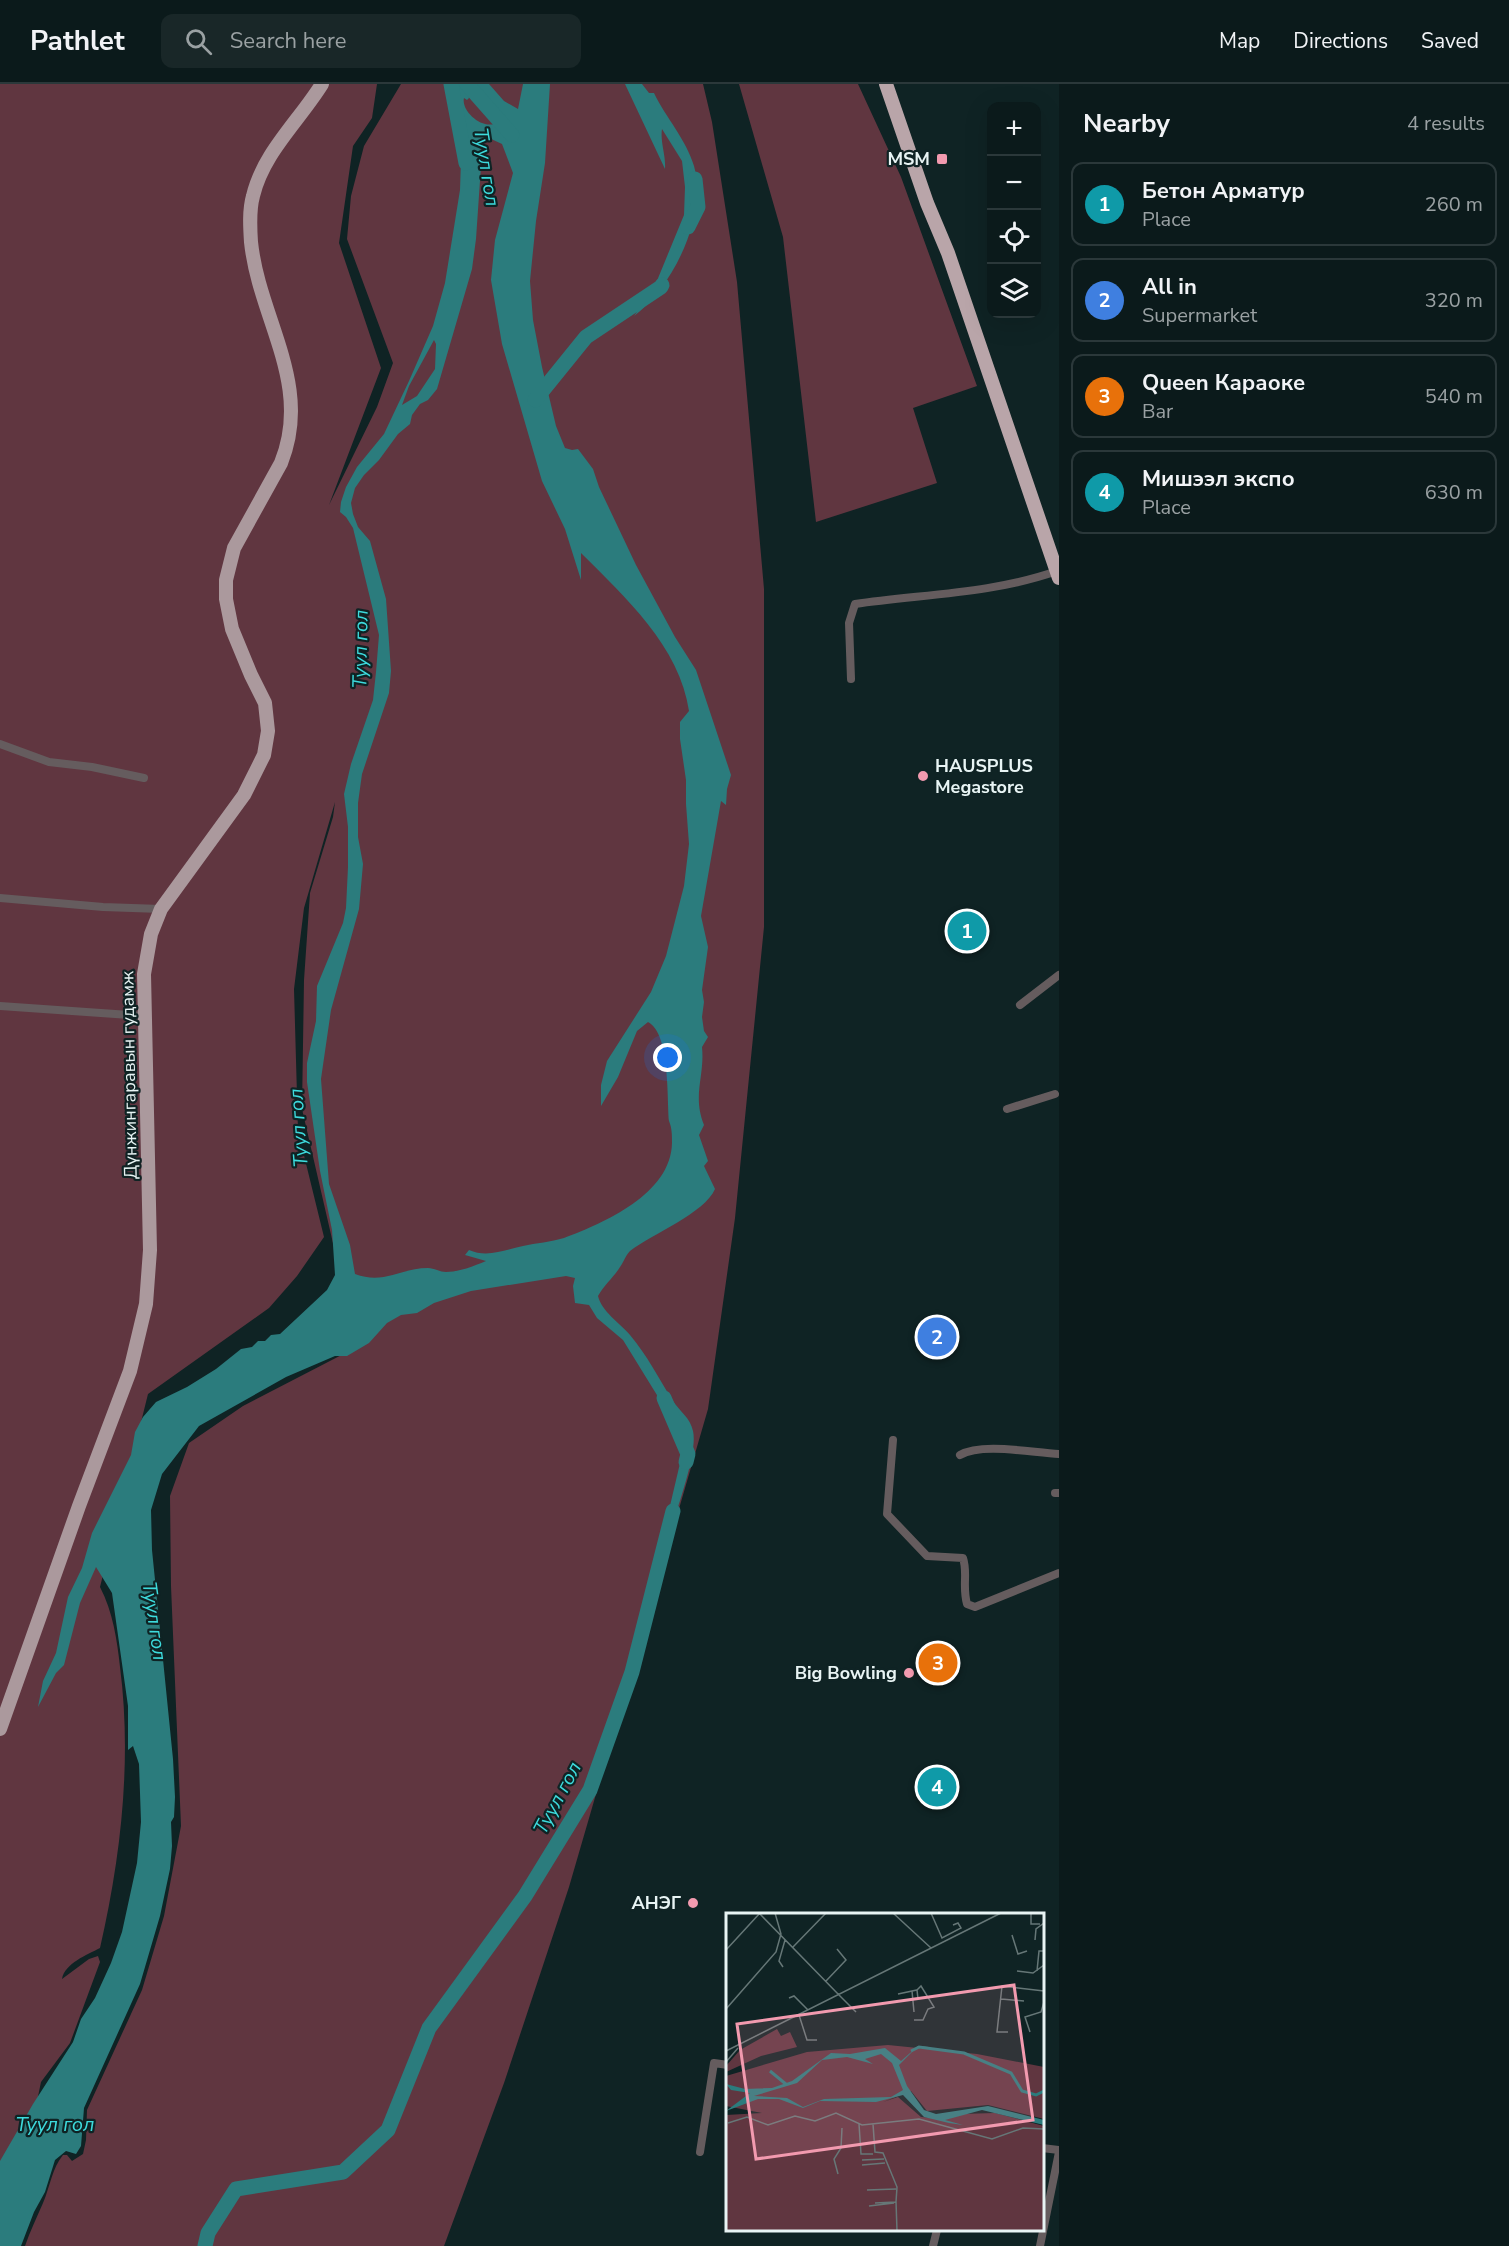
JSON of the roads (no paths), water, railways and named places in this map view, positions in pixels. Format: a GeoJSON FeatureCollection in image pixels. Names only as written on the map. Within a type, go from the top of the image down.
{"type":"FeatureCollection","features":[{"type":"Feature","properties":{"kind":"highway"},"geometry":{"type":"LineString","coordinates":[[879,84],[948,253],[1058,575]]}},
{"type":"Feature","properties":{"kind":"highway"},"geometry":{"type":"LineString","coordinates":[[886,84],[927,203]]}},
{"type":"Feature","properties":{"kind":"highway"},"geometry":{"type":"LineString","coordinates":[[896,84],[934,199],[948,253]]}},
{"type":"Feature","properties":{"kind":"main road","name":"Дүнжингаравын гудамж"},"geometry":{"type":"LineString","coordinates":[[0,1729],[79,1506],[130,1371],[146,1304],[150,1251],[144,974],[151,934],[161,909],[244,795],[258,770],[267,743],[268,719],[265,704],[232,629],[226,599],[226,580],[234,548],[281,463],[287,448],[292,410],[285,360],[261,294],[253,254],[252,197],[270,159],[322,84]]}},
{"type":"Feature","properties":{"kind":"street"},"geometry":{"type":"LineString","coordinates":[[850,679],[849,623],[855,604],[996,588],[1058,575]]}},
{"type":"Feature","properties":{"kind":"street"},"geometry":{"type":"LineString","coordinates":[[0,744],[49,762],[92,767],[144,778]]}},
{"type":"Feature","properties":{"kind":"street"},"geometry":{"type":"LineString","coordinates":[[0,898],[103,907],[161,909]]}},
{"type":"Feature","properties":{"kind":"street"},"geometry":{"type":"LineString","coordinates":[[1020,1005],[1059,975]]}},
{"type":"Feature","properties":{"kind":"street"},"geometry":{"type":"LineString","coordinates":[[0,1006],[144,1016]]}},
{"type":"Feature","properties":{"kind":"street"},"geometry":{"type":"LineString","coordinates":[[1007,1109],[1055,1094]]}},
{"type":"Feature","properties":{"kind":"street"},"geometry":{"type":"LineString","coordinates":[[894,1440],[887,1514],[927,1556],[963,1558],[966,1566],[963,1593],[967,1604],[975,1607],[1059,1573]]}},
{"type":"Feature","properties":{"kind":"street"},"geometry":{"type":"LineString","coordinates":[[960,1455],[968,1451],[996,1448],[1059,1454]]}},
{"type":"Feature","properties":{"kind":"street"},"geometry":{"type":"LineString","coordinates":[[700,2152],[714,2063],[726,2065]]}},
{"type":"Feature","properties":{"kind":"street"},"geometry":{"type":"LineString","coordinates":[[1044,2148],[1059,2151],[1044,2226]]}},
{"type":"Feature","properties":{"kind":"street"},"geometry":{"type":"LineString","coordinates":[[933,2246],[937,2231]]}},
{"type":"Feature","properties":{"kind":"street"},"geometry":{"type":"LineString","coordinates":[[1040,2246],[1043,2231]]}},
{"type":"Feature","properties":{"kind":"water"},"geometry":{"type":"Polygon","coordinates":[[[445,84],[467,84],[469,98],[467,100],[464,98],[465,108],[478,121],[489,125],[496,124],[502,119],[499,111],[471,84],[489,84],[504,101],[518,109],[523,84],[550,84],[545,163],[530,281],[533,320],[556,426],[565,448],[578,449],[593,469],[599,487],[636,565],[675,637],[696,670],[731,775],[726,805],[721,801],[701,916],[708,947],[702,990],[704,1002],[702,1017],[704,1031],[708,1037],[702,1047],[699,1104],[704,1125],[699,1135],[708,1161],[704,1166],[715,1189],[709,1198],[690,1215],[630,1251],[618,1271],[598,1296],[607,1312],[636,1343],[673,1401],[690,1422],[694,1440],[693,1452],[671,1530],[665,1527],[681,1459],[684,1434],[623,1340],[597,1318],[589,1305],[575,1303],[573,1286],[575,1278],[566,1276],[471,1291],[434,1303],[417,1313],[401,1315],[387,1323],[369,1343],[347,1356],[335,1356],[286,1377],[199,1426],[162,1474],[151,1510],[152,1550],[175,1797],[174,1817],[171,1822],[170,1869],[160,1916],[140,1984],[84,2108],[81,2146],[76,2154],[66,2151],[55,2160],[45,2192],[34,2212],[21,2246],[0,2246],[0,2161],[73,2042],[81,2019],[95,1998],[122,1932],[137,1863],[141,1822],[139,1764],[133,1746],[128,1750],[128,1706],[112,1593],[96,1567],[80,1603],[64,1665],[56,1673],[38,1707],[43,1681],[56,1653],[68,1597],[82,1568],[92,1533],[131,1455],[135,1432],[143,1417],[156,1402],[216,1369],[241,1349],[252,1347],[258,1341],[265,1341],[271,1335],[280,1334],[327,1290],[335,1275],[332,1230],[320,1171],[307,1082],[307,1063],[316,1021],[317,986],[343,923],[346,908],[348,827],[344,794],[351,764],[373,700],[379,635],[353,528],[340,512],[341,502],[357,467],[384,434],[433,326],[445,283],[460,190],[462,128],[452,109],[445,84]],[[489,138],[478,142],[481,150],[481,166],[472,269],[437,389],[428,400],[420,404],[412,415],[410,424],[398,434],[379,460],[364,475],[355,488],[351,503],[358,527],[370,541],[386,599],[391,671],[389,693],[362,774],[358,803],[358,837],[363,864],[359,909],[331,1010],[321,1079],[329,1184],[350,1245],[355,1274],[365,1277],[383,1277],[428,1268],[444,1272],[456,1271],[486,1261],[465,1255],[469,1250],[482,1253],[496,1252],[559,1239],[580,1232],[615,1215],[648,1192],[669,1161],[672,1143],[664,1052],[655,1028],[648,1022],[637,1031],[618,1077],[601,1106],[601,1085],[607,1061],[651,992],[666,956],[684,886],[689,844],[680,722],[689,711],[684,688],[662,644],[632,605],[581,553],[581,580],[565,529],[542,481],[502,344],[491,280],[495,240],[513,173],[502,144],[489,138]],[[434,340],[409,386],[402,405],[417,396],[435,369],[436,344],[434,340]]]}},
{"type":"Feature","properties":{"kind":"water"},"geometry":{"type":"Polygon","coordinates":[[[625,84],[642,84],[649,93],[654,93],[690,156],[697,185],[696,206],[691,227],[674,269],[662,287],[634,316],[654,288],[684,215],[685,187],[682,161],[662,129],[665,169],[625,84]]]}},
{"type":"Feature","properties":{"kind":"waterway","name":"Туул гол"},"geometry":{"type":"LineString","coordinates":[[451,84],[466,163]]}},
{"type":"Feature","properties":{"kind":"waterway","name":"Туул гол"},"geometry":{"type":"LineString","coordinates":[[467,84],[512,135]]}},
{"type":"Feature","properties":{"kind":"waterway","name":"Туул гол"},"geometry":{"type":"LineString","coordinates":[[688,227],[698,207],[695,179]]}},
{"type":"Feature","properties":{"kind":"waterway","name":"Туул гол"},"geometry":{"type":"LineString","coordinates":[[535,400],[586,337],[662,285]]}},
{"type":"Feature","properties":{"kind":"waterway","name":"Туул гол"},"geometry":{"type":"LineString","coordinates":[[664,1398],[688,1454],[686,1462]]}},
{"type":"Feature","properties":{"kind":"waterway","name":"Туул гол"},"geometry":{"type":"LineString","coordinates":[[205,2246],[208,2233],[236,2189],[343,2172],[388,2130],[429,2028],[525,1896],[590,1790],[632,1672],[673,1511]]}},
{"type":"Feature","properties":{"kind":"place","name":"MSM"},"geometry":{"type":"Point","coordinates":[942,159]}},
{"type":"Feature","properties":{"kind":"place","name":"HAUSPLUS Megastore"},"geometry":{"type":"Point","coordinates":[923,776]}},
{"type":"Feature","properties":{"kind":"place","name":"Бетон Арматур"},"geometry":{"type":"Point","coordinates":[967,931]}},
{"type":"Feature","properties":{"kind":"place","name":"All in"},"geometry":{"type":"Point","coordinates":[937,1337]}},
{"type":"Feature","properties":{"kind":"place","name":"Queen Караоке"},"geometry":{"type":"Point","coordinates":[938,1663]}},
{"type":"Feature","properties":{"kind":"place","name":"Big Bowling"},"geometry":{"type":"Point","coordinates":[909,1673]}},
{"type":"Feature","properties":{"kind":"place","name":"Мишээл экспо"},"geometry":{"type":"Point","coordinates":[937,1787]}},
{"type":"Feature","properties":{"kind":"place","name":"АНЭГ"},"geometry":{"type":"Point","coordinates":[693,1903]}}]}
